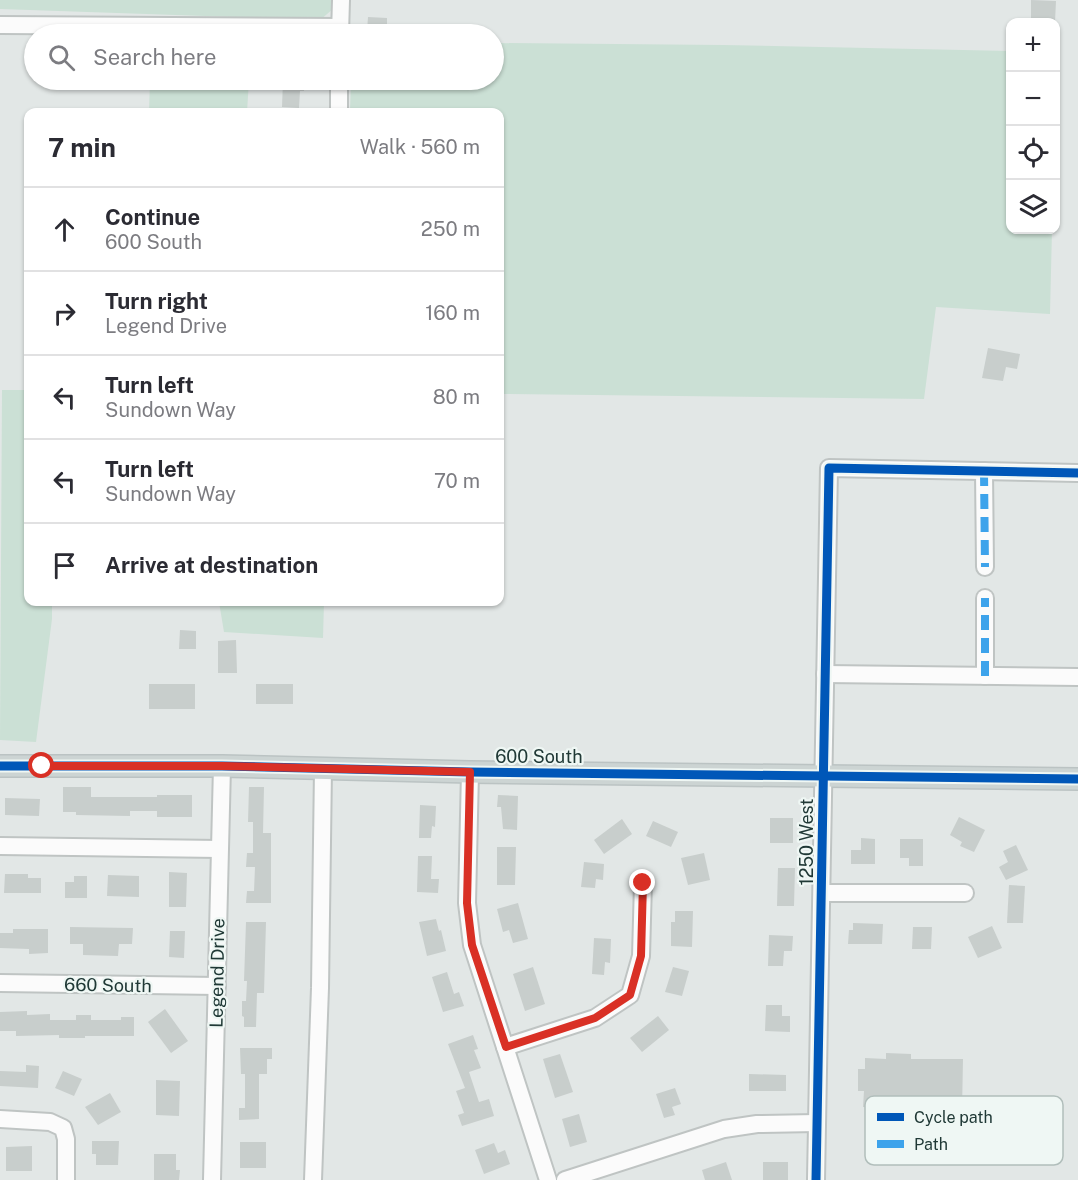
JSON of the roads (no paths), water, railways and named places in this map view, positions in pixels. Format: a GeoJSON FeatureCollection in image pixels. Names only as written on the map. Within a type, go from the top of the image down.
{"type":"FeatureCollection","features":[{"type":"Feature","properties":{"kind":"main road","name":"600 South"},"geometry":{"type":"LineString","coordinates":[[0,766],[222,766],[470,772],[1078,779]]}},
{"type":"Feature","properties":{"kind":"street"},"geometry":{"type":"LineString","coordinates":[[340,0],[340,24]]}},
{"type":"Feature","properties":{"kind":"street"},"geometry":{"type":"LineString","coordinates":[[0,25],[24,25]]}},
{"type":"Feature","properties":{"kind":"street"},"geometry":{"type":"LineString","coordinates":[[339,90],[339,108]]}},
{"type":"Feature","properties":{"kind":"street","name":"1250 West"},"geometry":{"type":"LineString","coordinates":[[816,1180],[823,893],[828,468],[984,471]]}},
{"type":"Feature","properties":{"kind":"street"},"geometry":{"type":"LineString","coordinates":[[985,567],[984,471],[1078,473]]}},
{"type":"Feature","properties":{"kind":"street"},"geometry":{"type":"LineString","coordinates":[[985,598],[985,676]]}},
{"type":"Feature","properties":{"kind":"street"},"geometry":{"type":"LineString","coordinates":[[825,674],[1078,677]]}},
{"type":"Feature","properties":{"kind":"street","name":"Legend Drive"},"geometry":{"type":"LineString","coordinates":[[212,1180],[222,766]]}},
{"type":"Feature","properties":{"kind":"street"},"geometry":{"type":"LineString","coordinates":[[313,1180],[320,988],[323,769]]}},
{"type":"Feature","properties":{"kind":"street"},"geometry":{"type":"LineString","coordinates":[[470,772],[467,903],[472,945],[548,1180]]}},
{"type":"Feature","properties":{"kind":"street"},"geometry":{"type":"LineString","coordinates":[[0,846],[219,849]]}},
{"type":"Feature","properties":{"kind":"street"},"geometry":{"type":"LineString","coordinates":[[506,1047],[595,1018],[630,995],[641,956],[643,883]]}},
{"type":"Feature","properties":{"kind":"street"},"geometry":{"type":"LineString","coordinates":[[823,893],[965,893]]}},
{"type":"Feature","properties":{"kind":"street","name":"660 South"},"geometry":{"type":"LineString","coordinates":[[0,983],[217,986]]}},
{"type":"Feature","properties":{"kind":"street"},"geometry":{"type":"LineString","coordinates":[[0,1119],[50,1122],[63,1128],[66,1139],[66,1180]]}},
{"type":"Feature","properties":{"kind":"street"},"geometry":{"type":"LineString","coordinates":[[565,1180],[724,1128],[757,1124],[816,1122]]}}]}
